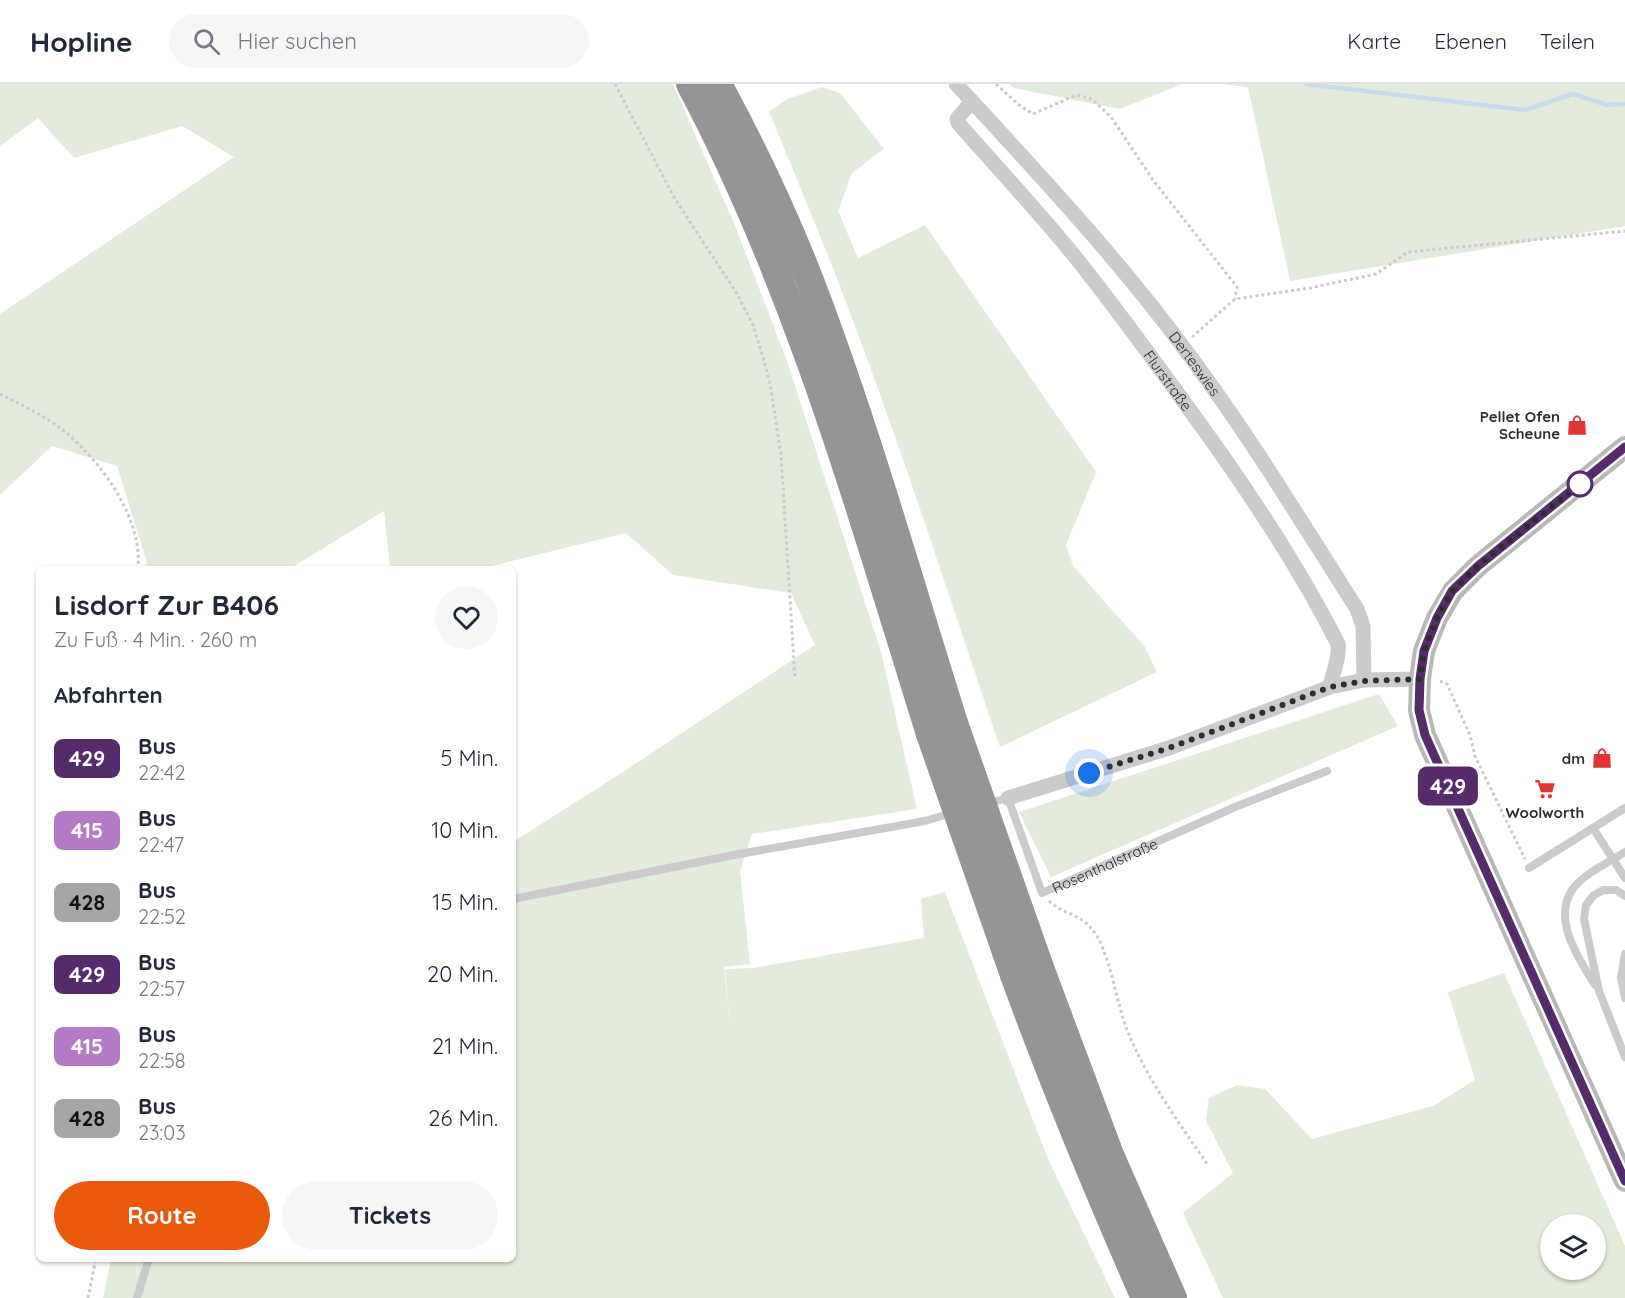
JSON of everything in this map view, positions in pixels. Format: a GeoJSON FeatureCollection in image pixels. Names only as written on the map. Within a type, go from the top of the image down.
{"type":"FeatureCollection","features":[{"type":"Feature","properties":{"kind":"highway"},"geometry":{"type":"LineString","coordinates":[[690,84],[742,188],[797,322],[868,538],[943,730],[1026,970],[1173,1298]]}},
{"type":"Feature","properties":{"kind":"highway"},"geometry":{"type":"LineString","coordinates":[[718,84],[761,168],[819,306],[851,397],[943,730]]}},
{"type":"Feature","properties":{"kind":"highway"},"geometry":{"type":"LineString","coordinates":[[1026,970],[1045,1060],[1087,1166],[1145,1298]]}},
{"type":"Feature","properties":{"kind":"main road"},"geometry":{"type":"LineString","coordinates":[[1625,447],[1478,566],[1452,591],[1437,618],[1424,651],[1419,710],[1425,735],[1625,1181]]}},
{"type":"Feature","properties":{"kind":"street","name":"Derteswies"},"geometry":{"type":"LineString","coordinates":[[957,84],[1052,188],[1138,289],[1185,349],[1255,449],[1358,609],[1363,626],[1364,681]]}},
{"type":"Feature","properties":{"kind":"street","name":"Flurstraße"},"geometry":{"type":"LineString","coordinates":[[972,101],[957,119],[958,123],[1070,251],[1123,318],[1222,453],[1274,530],[1306,583],[1338,644],[1339,653],[1330,687]]}},
{"type":"Feature","properties":{"kind":"street"},"geometry":{"type":"LineString","coordinates":[[1008,798],[1169,748],[1330,687],[1364,681],[1420,679]]}},
{"type":"Feature","properties":{"kind":"lane","name":"Rosenthalstraße"},"geometry":{"type":"LineString","coordinates":[[1008,798],[1042,893],[1235,807],[1327,771]]}},
{"type":"Feature","properties":{"kind":"lane"},"geometry":{"type":"LineString","coordinates":[[977,807],[1008,798]]}},
{"type":"Feature","properties":{"kind":"lane"},"geometry":{"type":"LineString","coordinates":[[1529,868],[1625,808]]}},
{"type":"Feature","properties":{"kind":"lane"},"geometry":{"type":"LineString","coordinates":[[516,898],[925,820],[967,809]]}},
{"type":"Feature","properties":{"kind":"lane"},"geometry":{"type":"LineString","coordinates":[[1593,828],[1625,878]]}},
{"type":"Feature","properties":{"kind":"lane"},"geometry":{"type":"LineString","coordinates":[[1599,991],[1580,962],[1566,928],[1566,905],[1572,890],[1586,877],[1625,852]]}},
{"type":"Feature","properties":{"kind":"lane"},"geometry":{"type":"LineString","coordinates":[[1625,896],[1617,890],[1603,890],[1593,896],[1586,905],[1584,919],[1599,991],[1625,1057]]}},
{"type":"Feature","properties":{"kind":"lane"},"geometry":{"type":"LineString","coordinates":[[1625,954],[1621,977],[1625,998]]}},
{"type":"Feature","properties":{"kind":"lane"},"geometry":{"type":"LineString","coordinates":[[137,1298],[149,1262]]}},
{"type":"Feature","properties":{"kind":"path"},"geometry":{"type":"LineString","coordinates":[[615,84],[675,199],[736,292],[753,325],[762,354],[770,382],[781,455],[795,679]]}},
{"type":"Feature","properties":{"kind":"path"},"geometry":{"type":"LineString","coordinates":[[996,84],[1019,105],[1033,114],[1076,95],[1092,99],[1111,117],[1153,180],[1237,287],[1235,300]]}},
{"type":"Feature","properties":{"kind":"path"},"geometry":{"type":"LineString","coordinates":[[1185,349],[1193,336],[1235,300],[1376,274],[1408,252],[1625,231]]}},
{"type":"Feature","properties":{"kind":"path"},"geometry":{"type":"LineString","coordinates":[[0,394],[37,413],[64,431],[112,484],[126,509],[136,538],[138,566]]}},
{"type":"Feature","properties":{"kind":"path"},"geometry":{"type":"LineString","coordinates":[[1420,679],[1447,684],[1470,735],[1475,756],[1529,868]]}},
{"type":"Feature","properties":{"kind":"path"},"geometry":{"type":"LineString","coordinates":[[1042,893],[1055,907],[1074,914],[1092,928],[1104,952],[1128,1031],[1149,1073],[1208,1166]]}},
{"type":"Feature","properties":{"kind":"path"},"geometry":{"type":"LineString","coordinates":[[88,1298],[95,1262]]}},
{"type":"Feature","properties":{"kind":"green space"},"geometry":{"type":"Polygon","coordinates":[[[0,84],[673,84],[736,228],[787,361],[881,652],[917,809],[752,834],[740,871],[750,964],[724,967],[730,1025],[725,969],[754,968],[924,938],[921,899],[945,892],[1048,1159],[1115,1298],[103,1298],[110,1262],[516,1262],[516,840],[815,645],[791,593],[673,575],[626,533],[492,566],[390,566],[384,511],[294,566],[146,566],[117,466],[52,446],[0,495],[0,314],[234,157],[182,126],[74,158],[38,118],[0,146],[0,84]]]}},
{"type":"Feature","properties":{"kind":"green space"},"geometry":{"type":"Polygon","coordinates":[[[1010,84],[1182,84],[1120,109],[1014,88],[1010,84]]]}},
{"type":"Feature","properties":{"kind":"green space"},"geometry":{"type":"Polygon","coordinates":[[[1222,84],[1625,84],[1625,226],[1290,281],[1248,87],[1222,84]]]}},
{"type":"Feature","properties":{"kind":"green space"},"geometry":{"type":"Polygon","coordinates":[[[822,87],[840,93],[884,149],[852,173],[838,211],[858,258],[925,225],[1096,472],[1066,545],[1073,566],[1145,647],[1157,672],[1000,747],[878,389],[834,271],[769,111],[788,99],[822,87]]]}},
{"type":"Feature","properties":{"kind":"green space"},"geometry":{"type":"Polygon","coordinates":[[[1379,694],[1398,726],[1051,877],[1019,812],[1379,694]]]}},
{"type":"Feature","properties":{"kind":"green space"},"geometry":{"type":"Polygon","coordinates":[[[1504,973],[1625,1246],[1625,1298],[1223,1298],[1183,1213],[1233,1173],[1206,1121],[1209,1098],[1237,1085],[1265,1089],[1312,1139],[1433,1106],[1475,1080],[1448,992],[1504,973]]]}},
{"type":"Feature","properties":{"kind":"waterway"},"geometry":{"type":"LineString","coordinates":[[1306,84],[1525,110],[1573,94],[1607,105],[1625,104]]}},
{"type":"Feature","properties":{"kind":"bus line","name":"429"},"geometry":{"type":"LineString","coordinates":[[1625,447],[1478,566],[1452,591],[1437,618],[1424,651],[1419,710],[1425,735],[1625,1181]]}},
{"type":"Feature","properties":{"kind":"place","name":"Pellet Ofen Scheune"},"geometry":{"type":"Point","coordinates":[1577,425]}},
{"type":"Feature","properties":{"kind":"place","name":"dm"},"geometry":{"type":"Point","coordinates":[1602,758]}},
{"type":"Feature","properties":{"kind":"place","name":"Woolworth"},"geometry":{"type":"Point","coordinates":[1545,789]}},
{"type":"Feature","properties":{"kind":"route"},"geometry":{"type":"LineString","coordinates":[[1089,773],[1169,748],[1330,687],[1364,681],[1420,679],[1424,651],[1437,618],[1452,591],[1478,566],[1580,484]]}}]}
